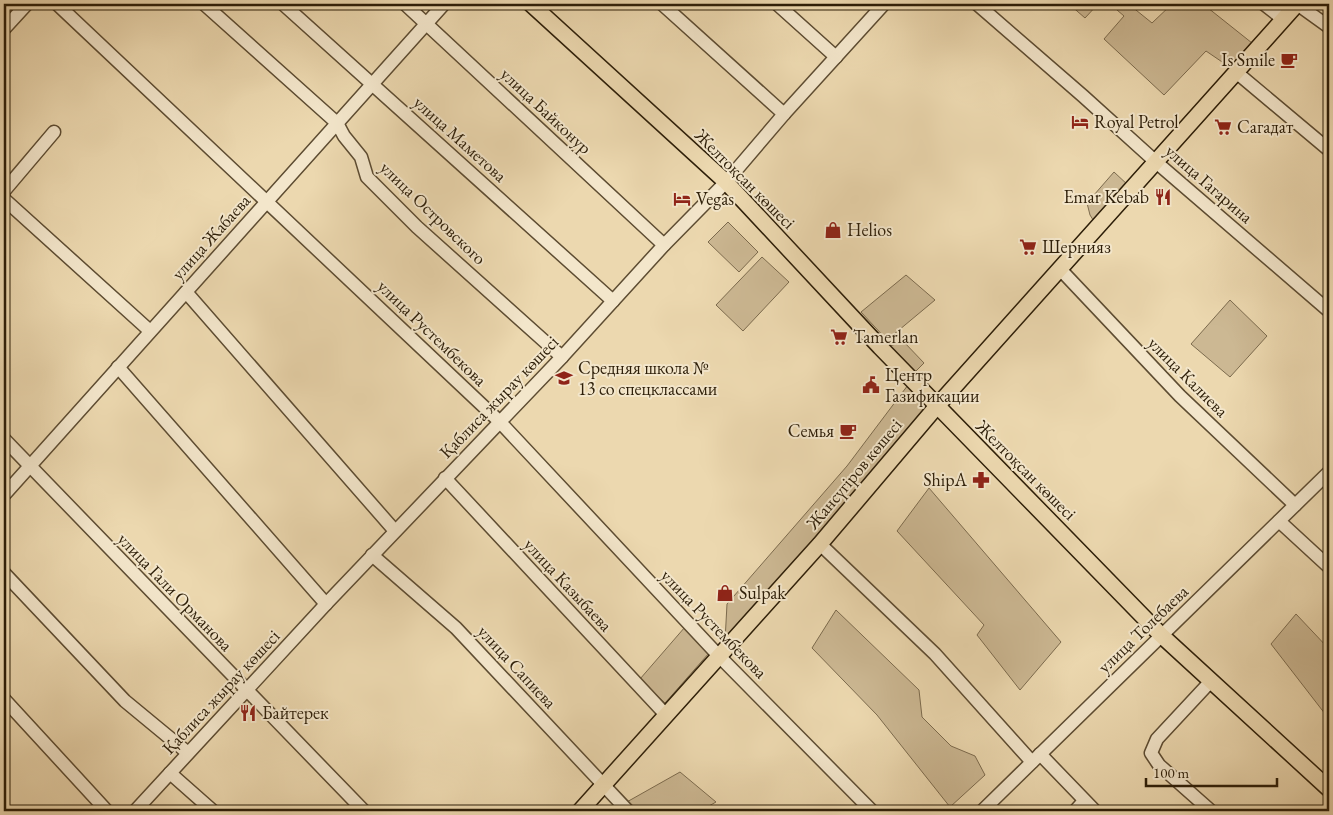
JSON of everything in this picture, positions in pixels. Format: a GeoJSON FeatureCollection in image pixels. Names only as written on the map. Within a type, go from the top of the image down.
{"type":"FeatureCollection","features":[{"type":"Feature","properties":{"kind":"main road","name":"Желтоқсан көшесі"},"geometry":{"type":"LineString","coordinates":[[531,4],[726,182],[937,406],[1161,634],[1329,789]]}},
{"type":"Feature","properties":{"kind":"main road","name":"Жансүгіров көшесі"},"geometry":{"type":"LineString","coordinates":[[580,811],[718,655],[820,544],[937,406],[1297,4]]}},
{"type":"Feature","properties":{"kind":"street"},"geometry":{"type":"LineString","coordinates":[[4,29],[27,4]]}},
{"type":"Feature","properties":{"kind":"street","name":"улица Рустембекова"},"geometry":{"type":"LineString","coordinates":[[57,4],[499,422],[718,655],[872,811]]}},
{"type":"Feature","properties":{"kind":"street","name":"улица Островского"},"geometry":{"type":"LineString","coordinates":[[204,4],[337,123],[344,136],[361,157],[367,178],[417,227],[562,357]]}},
{"type":"Feature","properties":{"kind":"street","name":"улица Маметова"},"geometry":{"type":"LineString","coordinates":[[283,4],[613,301]]}},
{"type":"Feature","properties":{"kind":"street","name":"улица Байконур"},"geometry":{"type":"LineString","coordinates":[[405,4],[664,245]]}},
{"type":"Feature","properties":{"kind":"street","name":"улица Жабаева"},"geometry":{"type":"LineString","coordinates":[[4,495],[444,4]]}},
{"type":"Feature","properties":{"kind":"street"},"geometry":{"type":"LineString","coordinates":[[662,4],[784,114]]}},
{"type":"Feature","properties":{"kind":"street"},"geometry":{"type":"LineString","coordinates":[[777,4],[836,57]]}},
{"type":"Feature","properties":{"kind":"street","name":"Қаблиса жырау көшесі"},"geometry":{"type":"LineString","coordinates":[[142,809],[170,773],[326,604],[562,357],[664,245],[726,182],[784,114],[884,4]]}},
{"type":"Feature","properties":{"kind":"street","name":"улица Гагарина"},"geometry":{"type":"LineString","coordinates":[[976,4],[1329,311]]}},
{"type":"Feature","properties":{"kind":"street"},"geometry":{"type":"LineString","coordinates":[[1264,4],[1283,19]]}},
{"type":"Feature","properties":{"kind":"street"},"geometry":{"type":"LineString","coordinates":[[1297,4],[1329,27]]}},
{"type":"Feature","properties":{"kind":"street"},"geometry":{"type":"LineString","coordinates":[[1236,72],[1329,150]]}},
{"type":"Feature","properties":{"kind":"street"},"geometry":{"type":"LineString","coordinates":[[4,191],[54,132]]}},
{"type":"Feature","properties":{"kind":"street"},"geometry":{"type":"LineString","coordinates":[[4,199],[150,331]]}},
{"type":"Feature","properties":{"kind":"street","name":"улица Калиева"},"geometry":{"type":"LineString","coordinates":[[1060,269],[1180,396],[1296,505]]}},
{"type":"Feature","properties":{"kind":"street"},"geometry":{"type":"LineString","coordinates":[[186,292],[395,531]]}},
{"type":"Feature","properties":{"kind":"street"},"geometry":{"type":"LineString","coordinates":[[118,367],[326,604]]}},
{"type":"Feature","properties":{"kind":"street","name":"улица Гали Орманова"},"geometry":{"type":"LineString","coordinates":[[4,439],[364,811]]}},
{"type":"Feature","properties":{"kind":"street","name":"улица Толебаева"},"geometry":{"type":"LineString","coordinates":[[982,811],[1161,634],[1329,472]]}},
{"type":"Feature","properties":{"kind":"street","name":"улица Казыбаева"},"geometry":{"type":"LineString","coordinates":[[445,478],[666,715]]}},
{"type":"Feature","properties":{"kind":"street"},"geometry":{"type":"LineString","coordinates":[[1279,521],[1329,567]]}},
{"type":"Feature","properties":{"kind":"street"},"geometry":{"type":"LineString","coordinates":[[820,544],[935,654],[1036,758],[1095,811]]}},
{"type":"Feature","properties":{"kind":"street","name":"улица Сапиева"},"geometry":{"type":"LineString","coordinates":[[372,555],[456,628],[628,811]]}},
{"type":"Feature","properties":{"kind":"street"},"geometry":{"type":"LineString","coordinates":[[4,573],[124,701],[188,754]]}},
{"type":"Feature","properties":{"kind":"street"},"geometry":{"type":"LineString","coordinates":[[1211,681],[1157,740],[1151,753],[1158,766],[1211,811]]}},
{"type":"Feature","properties":{"kind":"street"},"geometry":{"type":"LineString","coordinates":[[4,699],[107,811]]}},
{"type":"Feature","properties":{"kind":"street"},"geometry":{"type":"LineString","coordinates":[[170,773],[213,811]]}},
{"type":"Feature","properties":{"kind":"street"},"geometry":{"type":"LineString","coordinates":[[1075,811],[1084,801]]}},
{"type":"Feature","properties":{"kind":"shaded area"},"geometry":{"type":"Polygon","coordinates":[[[1069,4],[1098,4],[1085,18],[1069,4]]]}},
{"type":"Feature","properties":{"kind":"shaded area"},"geometry":{"type":"Polygon","coordinates":[[[1110,4],[1133,4],[1131,6],[1152,23],[1172,4],[1203,4],[1252,43],[1231,68],[1206,51],[1164,95],[1104,39],[1124,16],[1110,4]]]}},
{"type":"Feature","properties":{"kind":"shaded area"},"geometry":{"type":"Polygon","coordinates":[[[1114,172],[1129,186],[1095,223],[1090,215],[1087,203],[1114,172]]]}},
{"type":"Feature","properties":{"kind":"shaded area"},"geometry":{"type":"Polygon","coordinates":[[[728,222],[758,252],[739,272],[708,242],[728,222]]]}},
{"type":"Feature","properties":{"kind":"shaded area"},"geometry":{"type":"Polygon","coordinates":[[[762,257],[789,282],[743,331],[716,305],[762,257]]]}},
{"type":"Feature","properties":{"kind":"shaded area"},"geometry":{"type":"Polygon","coordinates":[[[906,275],[935,300],[887,340],[861,312],[906,275]]]}},
{"type":"Feature","properties":{"kind":"shaded area"},"geometry":{"type":"Polygon","coordinates":[[[1230,300],[1267,336],[1230,377],[1191,344],[1230,300]]]}},
{"type":"Feature","properties":{"kind":"shaded area"},"geometry":{"type":"Polygon","coordinates":[[[903,341],[924,363],[912,375],[885,348],[903,341]]]}},
{"type":"Feature","properties":{"kind":"shaded area"},"geometry":{"type":"Polygon","coordinates":[[[908,385],[931,407],[725,641],[727,604],[847,466],[908,385]]]}},
{"type":"Feature","properties":{"kind":"shaded area"},"geometry":{"type":"Polygon","coordinates":[[[929,488],[1061,642],[1020,690],[977,635],[984,625],[897,531],[929,488]]]}},
{"type":"Feature","properties":{"kind":"shaded area"},"geometry":{"type":"Polygon","coordinates":[[[836,610],[919,690],[922,717],[951,746],[975,756],[985,775],[950,807],[877,715],[812,648],[836,610]]]}},
{"type":"Feature","properties":{"kind":"shaded area"},"geometry":{"type":"Polygon","coordinates":[[[1296,614],[1329,649],[1329,719],[1271,644],[1296,614]]]}},
{"type":"Feature","properties":{"kind":"shaded area"},"geometry":{"type":"Polygon","coordinates":[[[685,627],[709,653],[665,703],[640,679],[685,627]]]}},
{"type":"Feature","properties":{"kind":"shaded area"},"geometry":{"type":"Polygon","coordinates":[[[680,772],[716,802],[700,811],[635,811],[625,803],[680,772]]]}},
{"type":"Feature","properties":{"kind":"place","name":"Is Smile"},"geometry":{"type":"Point","coordinates":[1289,60]}},
{"type":"Feature","properties":{"kind":"place","name":"Royal Petrol"},"geometry":{"type":"Point","coordinates":[1080,122]}},
{"type":"Feature","properties":{"kind":"place","name":"Сагадат"},"geometry":{"type":"Point","coordinates":[1223,127]}},
{"type":"Feature","properties":{"kind":"place","name":"Emar Kebab"},"geometry":{"type":"Point","coordinates":[1163,197]}},
{"type":"Feature","properties":{"kind":"place","name":"Vegas"},"geometry":{"type":"Point","coordinates":[682,199]}},
{"type":"Feature","properties":{"kind":"place","name":"Helios"},"geometry":{"type":"Point","coordinates":[833,230]}},
{"type":"Feature","properties":{"kind":"place","name":"Шернияз"},"geometry":{"type":"Point","coordinates":[1028,247]}},
{"type":"Feature","properties":{"kind":"place","name":"Tamerlan"},"geometry":{"type":"Point","coordinates":[839,337]}},
{"type":"Feature","properties":{"kind":"place","name":"Средняя школа № 13 со спецклассами"},"geometry":{"type":"Point","coordinates":[564,378]}},
{"type":"Feature","properties":{"kind":"place","name":"Центр Газификации"},"geometry":{"type":"Point","coordinates":[871,385]}},
{"type":"Feature","properties":{"kind":"place","name":"Семья"},"geometry":{"type":"Point","coordinates":[848,431]}},
{"type":"Feature","properties":{"kind":"place","name":"ShipA"},"geometry":{"type":"Point","coordinates":[981,480]}},
{"type":"Feature","properties":{"kind":"place","name":"Sulpak"},"geometry":{"type":"Point","coordinates":[725,593]}},
{"type":"Feature","properties":{"kind":"place","name":"Байтерек"},"geometry":{"type":"Point","coordinates":[248,713]}}]}
